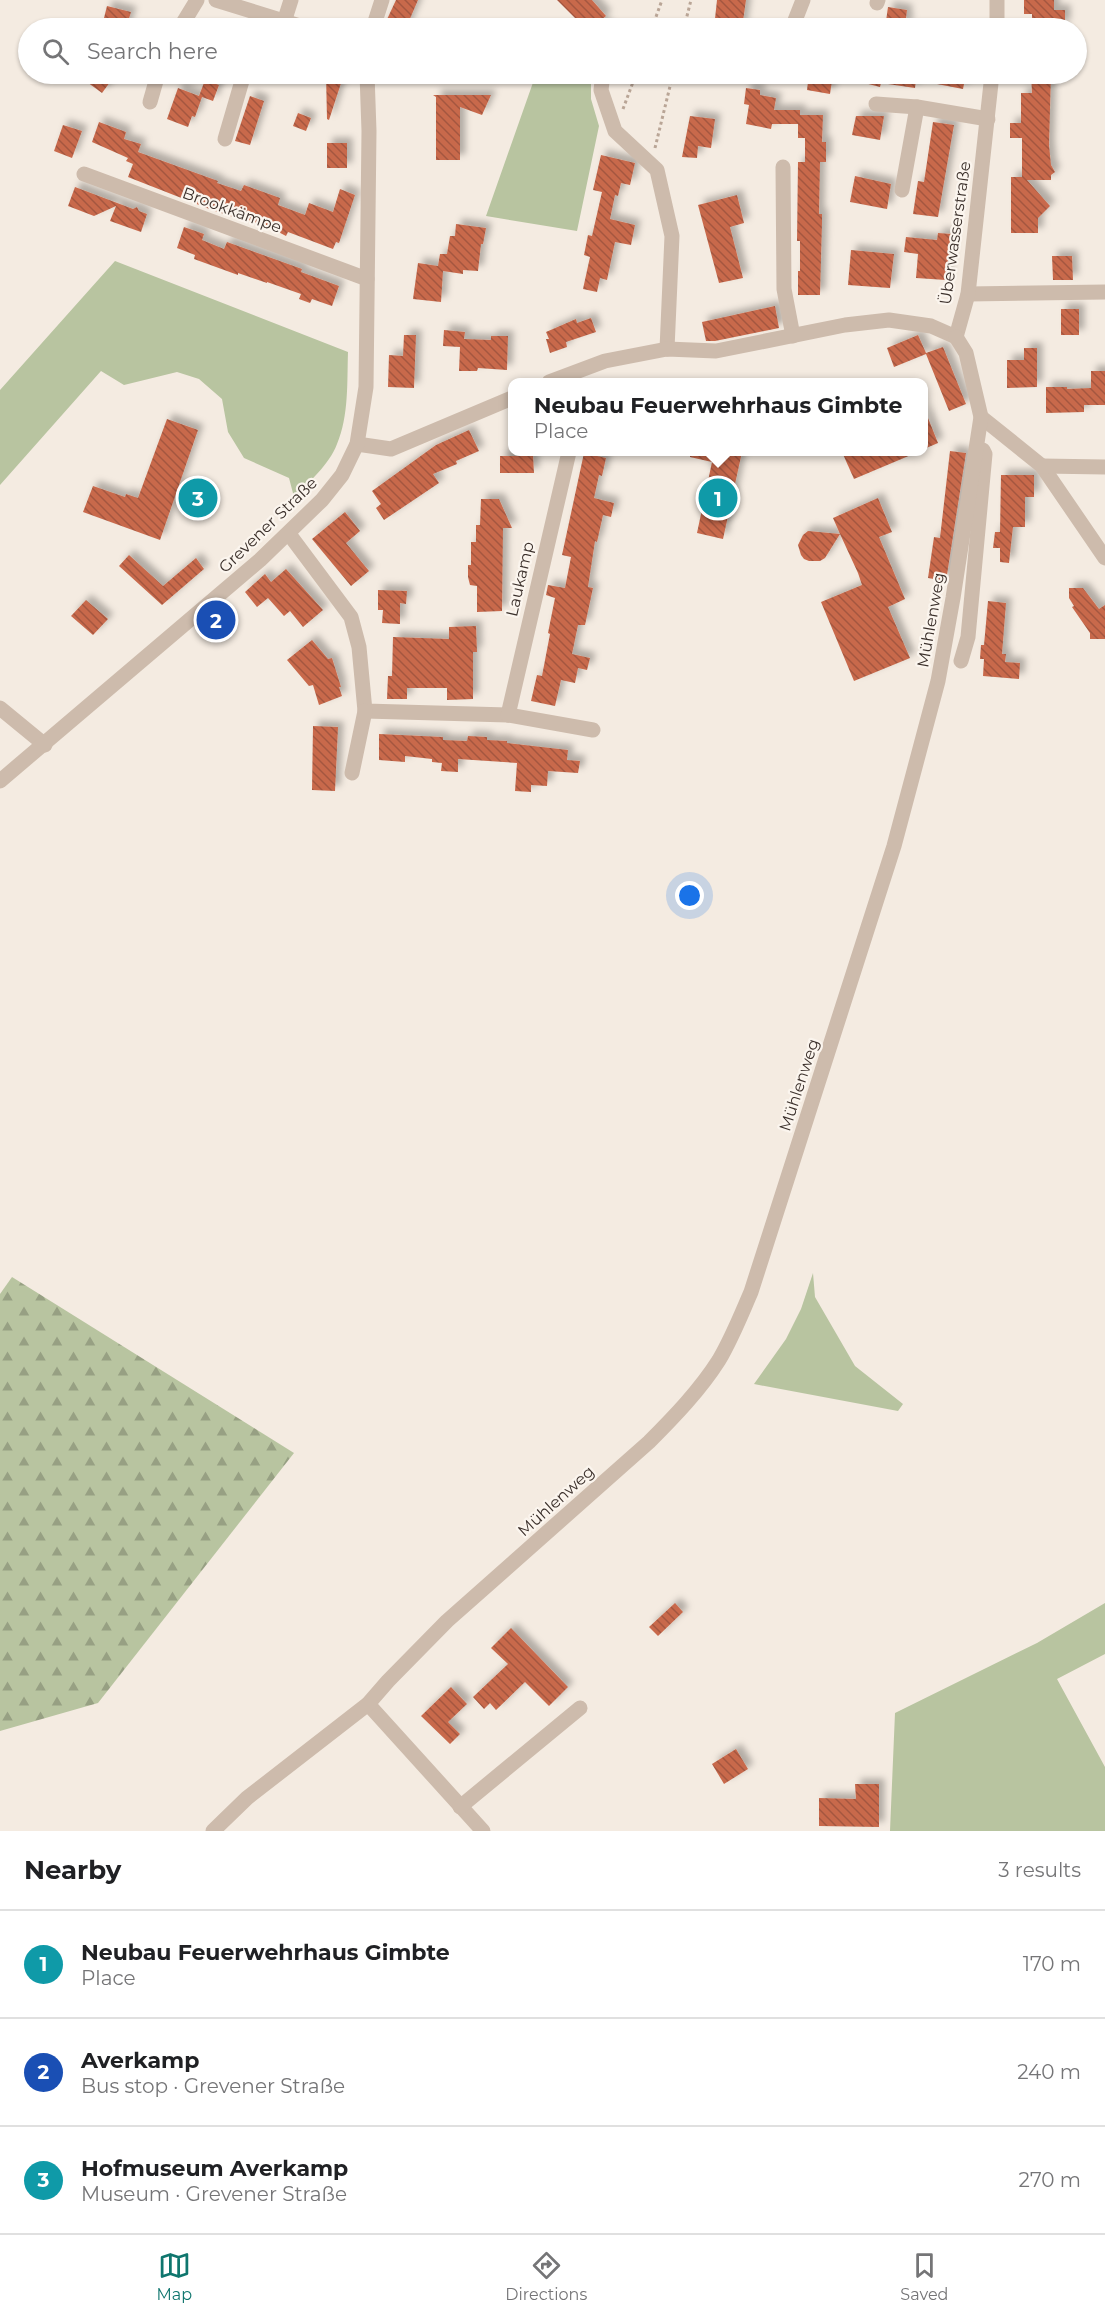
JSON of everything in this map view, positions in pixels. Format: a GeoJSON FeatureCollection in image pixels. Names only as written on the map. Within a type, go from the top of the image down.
{"type":"FeatureCollection","features":[{"type":"Feature","properties":{"kind":"street"},"geometry":{"type":"LineString","coordinates":[[186,18],[197,0]]}},
{"type":"Feature","properties":{"kind":"street"},"geometry":{"type":"LineString","coordinates":[[216,0],[251,18]]}},
{"type":"Feature","properties":{"kind":"street"},"geometry":{"type":"LineString","coordinates":[[285,18],[291,0]]}},
{"type":"Feature","properties":{"kind":"street"},"geometry":{"type":"LineString","coordinates":[[376,18],[382,0]]}},
{"type":"Feature","properties":{"kind":"street"},"geometry":{"type":"LineString","coordinates":[[796,18],[803,0]]}},
{"type":"Feature","properties":{"kind":"street"},"geometry":{"type":"LineString","coordinates":[[997,0],[997,18]]}},
{"type":"Feature","properties":{"kind":"street"},"geometry":{"type":"LineString","coordinates":[[150,102],[155,84]]}},
{"type":"Feature","properties":{"kind":"street"},"geometry":{"type":"LineString","coordinates":[[225,139],[241,84]]}},
{"type":"Feature","properties":{"kind":"street","name":"Grevener Straße"},"geometry":{"type":"LineString","coordinates":[[0,781],[45,745],[289,534],[322,500],[342,475],[357,444],[366,387],[368,84]]}},
{"type":"Feature","properties":{"kind":"street"},"geometry":{"type":"LineString","coordinates":[[602,84],[601,90],[615,131],[657,170],[672,236],[667,349]]}},
{"type":"Feature","properties":{"kind":"street","name":"Überwasserstraße"},"geometry":{"type":"LineString","coordinates":[[569,378],[605,361],[667,349],[716,351],[845,325],[889,320],[931,326],[956,337],[968,294],[991,84]]}},
{"type":"Feature","properties":{"kind":"street"},"geometry":{"type":"LineString","coordinates":[[876,104],[916,107],[988,119]]}},
{"type":"Feature","properties":{"kind":"street"},"geometry":{"type":"LineString","coordinates":[[902,190],[916,107]]}},
{"type":"Feature","properties":{"kind":"street"},"geometry":{"type":"LineString","coordinates":[[783,167],[784,289],[793,336]]}},
{"type":"Feature","properties":{"kind":"street","name":"Brookkämpe"},"geometry":{"type":"LineString","coordinates":[[84,174],[368,279]]}},
{"type":"Feature","properties":{"kind":"street"},"geometry":{"type":"LineString","coordinates":[[968,294],[1105,292]]}},
{"type":"Feature","properties":{"kind":"street","name":"Mühlenweg"},"geometry":{"type":"LineString","coordinates":[[213,1831],[247,1798],[368,1704],[447,1621],[650,1442],[681,1411],[718,1361],[732,1334],[751,1292],[897,835],[938,681],[954,598],[981,417],[966,353],[956,337]]}},
{"type":"Feature","properties":{"kind":"street"},"geometry":{"type":"LineString","coordinates":[[357,444],[392,448],[508,400]]}},
{"type":"Feature","properties":{"kind":"street"},"geometry":{"type":"LineString","coordinates":[[981,417],[1042,466],[1105,558]]}},
{"type":"Feature","properties":{"kind":"street"},"geometry":{"type":"LineString","coordinates":[[962,661],[968,637],[985,454],[977,441]]}},
{"type":"Feature","properties":{"kind":"street","name":"Laukamp"},"geometry":{"type":"LineString","coordinates":[[508,715],[568,456]]}},
{"type":"Feature","properties":{"kind":"street"},"geometry":{"type":"LineString","coordinates":[[1042,466],[1105,467]]}},
{"type":"Feature","properties":{"kind":"street"},"geometry":{"type":"LineString","coordinates":[[289,534],[351,617],[359,647],[365,711],[352,773]]}},
{"type":"Feature","properties":{"kind":"street"},"geometry":{"type":"LineString","coordinates":[[0,708],[45,745]]}},
{"type":"Feature","properties":{"kind":"street"},"geometry":{"type":"LineString","coordinates":[[365,711],[508,715],[593,730]]}},
{"type":"Feature","properties":{"kind":"street"},"geometry":{"type":"LineString","coordinates":[[368,1704],[483,1831]]}},
{"type":"Feature","properties":{"kind":"street"},"geometry":{"type":"LineString","coordinates":[[460,1807],[580,1708]]}},
{"type":"Feature","properties":{"kind":"path"},"geometry":{"type":"LineString","coordinates":[[656,18],[662,0]]}},
{"type":"Feature","properties":{"kind":"path"},"geometry":{"type":"LineString","coordinates":[[687,18],[692,0]]}},
{"type":"Feature","properties":{"kind":"path"},"geometry":{"type":"LineString","coordinates":[[615,131],[632,84]]}},
{"type":"Feature","properties":{"kind":"path"},"geometry":{"type":"LineString","coordinates":[[653,166],[671,84]]}},
{"type":"Feature","properties":{"kind":"green space"},"geometry":{"type":"Polygon","coordinates":[[[532,84],[591,84],[591,99],[599,126],[577,231],[486,216],[532,84]]]}},
{"type":"Feature","properties":{"kind":"green space"},"geometry":{"type":"Polygon","coordinates":[[[115,261],[348,352],[344,422],[337,444],[324,466],[294,497],[289,478],[244,458],[228,432],[222,399],[199,379],[177,372],[124,385],[101,371],[0,485],[0,390],[115,261]]]}},
{"type":"Feature","properties":{"kind":"green space"},"geometry":{"type":"Polygon","coordinates":[[[813,1273],[815,1297],[855,1366],[903,1404],[898,1411],[754,1384],[786,1339],[801,1309],[813,1273]]]}},
{"type":"Feature","properties":{"kind":"green space"},"geometry":{"type":"Polygon","coordinates":[[[12,1277],[294,1453],[98,1703],[0,1731],[0,1294],[12,1277]]]}},
{"type":"Feature","properties":{"kind":"green space"},"geometry":{"type":"Polygon","coordinates":[[[1105,1603],[1105,1654],[1057,1679],[1105,1767],[1105,1831],[890,1831],[895,1713],[1037,1643],[1105,1603]]]}},
{"type":"Feature","properties":{"kind":"building"},"geometry":{"type":"Polygon","coordinates":[[[396,0],[418,0],[410,18],[388,18],[396,0]]]}},
{"type":"Feature","properties":{"kind":"building"},"geometry":{"type":"Polygon","coordinates":[[[557,0],[592,0],[606,16],[604,18],[575,18],[557,0]]]}},
{"type":"Feature","properties":{"kind":"building"},"geometry":{"type":"Polygon","coordinates":[[[717,0],[746,0],[743,18],[715,18],[717,0]]]}},
{"type":"Feature","properties":{"kind":"building"},"geometry":{"type":"Polygon","coordinates":[[[1024,0],[1054,0],[1054,10],[1065,10],[1065,18],[1032,18],[1032,14],[1024,14],[1024,0]]]}},
{"type":"Feature","properties":{"kind":"building"},"geometry":{"type":"Polygon","coordinates":[[[107,6],[131,12],[129,18],[104,18],[107,6]]]}},
{"type":"Feature","properties":{"kind":"building"},"geometry":{"type":"Polygon","coordinates":[[[888,7],[907,10],[906,18],[886,18],[888,7]]]}},
{"type":"Feature","properties":{"kind":"building"},"geometry":{"type":"Polygon","coordinates":[[[90,84],[109,84],[102,93],[90,84]]]}},
{"type":"Feature","properties":{"kind":"building"},"geometry":{"type":"Polygon","coordinates":[[[204,84],[219,85],[213,101],[202,97],[195,117],[192,116],[188,127],[167,119],[178,88],[199,96],[204,84]]]}},
{"type":"Feature","properties":{"kind":"building"},"geometry":{"type":"Polygon","coordinates":[[[326,84],[341,84],[329,120],[327,119],[326,84]]]}},
{"type":"Feature","properties":{"kind":"building"},"geometry":{"type":"Polygon","coordinates":[[[808,84],[832,84],[830,94],[807,90],[808,84]]]}},
{"type":"Feature","properties":{"kind":"building"},"geometry":{"type":"Polygon","coordinates":[[[888,84],[916,84],[915,88],[888,84]]]}},
{"type":"Feature","properties":{"kind":"building"},"geometry":{"type":"Polygon","coordinates":[[[937,84],[964,84],[963,89],[937,84]]]}},
{"type":"Feature","properties":{"kind":"building"},"geometry":{"type":"Polygon","coordinates":[[[1032,84],[1051,84],[1049,145],[1051,165],[1055,172],[1051,175],[1051,180],[1027,180],[1050,206],[1038,218],[1038,233],[1011,233],[1011,177],[1022,177],[1022,138],[1010,138],[1010,123],[1021,123],[1021,93],[1032,93],[1032,84]]]}},
{"type":"Feature","properties":{"kind":"building"},"geometry":{"type":"Polygon","coordinates":[[[746,88],[760,90],[760,95],[776,98],[774,110],[800,110],[800,115],[823,115],[822,142],[826,142],[826,162],[820,162],[819,214],[822,214],[822,223],[820,295],[798,295],[800,241],[797,241],[798,162],[805,162],[805,138],[798,138],[798,124],[772,124],[771,129],[746,124],[749,105],[744,104],[746,88]]]}},
{"type":"Feature","properties":{"kind":"building"},"geometry":{"type":"Polygon","coordinates":[[[433,95],[491,95],[482,115],[460,107],[460,160],[436,160],[436,97],[433,95]]]}},
{"type":"Feature","properties":{"kind":"building"},"geometry":{"type":"Polygon","coordinates":[[[250,96],[264,101],[250,145],[235,141],[250,96]]]}},
{"type":"Feature","properties":{"kind":"building"},"geometry":{"type":"Polygon","coordinates":[[[298,113],[311,118],[306,131],[293,126],[298,113]]]}},
{"type":"Feature","properties":{"kind":"building"},"geometry":{"type":"Polygon","coordinates":[[[690,116],[715,119],[711,148],[698,146],[697,158],[682,157],[690,116]]]}},
{"type":"Feature","properties":{"kind":"building"},"geometry":{"type":"Polygon","coordinates":[[[856,116],[884,116],[880,140],[852,135],[856,116]]]}},
{"type":"Feature","properties":{"kind":"building"},"geometry":{"type":"Polygon","coordinates":[[[99,122],[126,132],[124,139],[141,144],[138,152],[241,191],[244,185],[280,198],[278,205],[305,215],[309,203],[333,212],[340,189],[355,195],[339,243],[336,242],[333,249],[288,232],[286,236],[269,227],[212,210],[128,177],[133,164],[126,161],[128,158],[92,142],[99,122]]]}},
{"type":"Feature","properties":{"kind":"building"},"geometry":{"type":"Polygon","coordinates":[[[933,122],[954,125],[938,217],[913,214],[918,181],[924,182],[933,122]]]}},
{"type":"Feature","properties":{"kind":"building"},"geometry":{"type":"Polygon","coordinates":[[[63,125],[82,131],[72,158],[54,151],[63,125]]]}},
{"type":"Feature","properties":{"kind":"building"},"geometry":{"type":"Polygon","coordinates":[[[327,143],[347,143],[347,168],[327,168],[327,143]]]}},
{"type":"Feature","properties":{"kind":"building"},"geometry":{"type":"Polygon","coordinates":[[[601,155],[635,163],[630,185],[621,183],[618,196],[615,195],[610,219],[635,225],[631,245],[615,242],[607,280],[600,278],[597,292],[583,289],[590,257],[584,255],[588,235],[592,236],[602,192],[593,190],[601,155]]]}},
{"type":"Feature","properties":{"kind":"building"},"geometry":{"type":"Polygon","coordinates":[[[855,176],[891,184],[887,209],[850,202],[855,176]]]}},
{"type":"Feature","properties":{"kind":"building"},"geometry":{"type":"Polygon","coordinates":[[[75,187],[133,209],[137,207],[139,211],[147,214],[141,232],[110,221],[116,206],[94,216],[68,206],[75,187]]]}},
{"type":"Feature","properties":{"kind":"building"},"geometry":{"type":"Polygon","coordinates":[[[737,195],[744,223],[730,227],[743,278],[719,283],[698,205],[737,195]]]}},
{"type":"Feature","properties":{"kind":"building"},"geometry":{"type":"Polygon","coordinates":[[[456,224],[486,228],[483,244],[481,244],[478,271],[463,270],[463,274],[443,271],[441,302],[413,299],[418,263],[438,266],[440,254],[447,254],[450,236],[455,236],[456,224]]]}},
{"type":"Feature","properties":{"kind":"building"},"geometry":{"type":"Polygon","coordinates":[[[184,227],[204,234],[202,240],[224,249],[227,242],[302,269],[301,272],[339,286],[332,306],[312,299],[310,303],[299,299],[301,294],[194,259],[195,255],[177,248],[184,227]]]}},
{"type":"Feature","properties":{"kind":"building"},"geometry":{"type":"Polygon","coordinates":[[[938,233],[951,234],[946,280],[916,278],[918,254],[904,252],[906,237],[937,240],[938,233]]]}},
{"type":"Feature","properties":{"kind":"building"},"geometry":{"type":"Polygon","coordinates":[[[851,250],[894,254],[890,288],[848,285],[851,250]]]}},
{"type":"Feature","properties":{"kind":"building"},"geometry":{"type":"Polygon","coordinates":[[[1052,256],[1072,256],[1073,280],[1053,280],[1052,256]]]}},
{"type":"Feature","properties":{"kind":"building"},"geometry":{"type":"Polygon","coordinates":[[[775,306],[779,328],[706,341],[702,322],[775,306]]]}},
{"type":"Feature","properties":{"kind":"building"},"geometry":{"type":"Polygon","coordinates":[[[1061,309],[1079,309],[1079,335],[1061,335],[1061,309]]]}},
{"type":"Feature","properties":{"kind":"building"},"geometry":{"type":"Polygon","coordinates":[[[591,318],[596,332],[566,342],[567,347],[550,353],[546,332],[576,319],[577,323],[591,318]]]}},
{"type":"Feature","properties":{"kind":"building"},"geometry":{"type":"Polygon","coordinates":[[[444,330],[465,332],[464,339],[491,340],[491,336],[508,336],[507,370],[478,368],[477,371],[459,371],[460,347],[443,346],[444,330]]]}},
{"type":"Feature","properties":{"kind":"building"},"geometry":{"type":"Polygon","coordinates":[[[404,335],[416,335],[414,388],[388,387],[389,355],[403,356],[404,335]]]}},
{"type":"Feature","properties":{"kind":"building"},"geometry":{"type":"Polygon","coordinates":[[[918,335],[926,353],[943,347],[966,404],[949,411],[926,354],[894,367],[887,348],[918,335]]]}},
{"type":"Feature","properties":{"kind":"building"},"geometry":{"type":"Polygon","coordinates":[[[1024,348],[1037,348],[1037,387],[1007,388],[1007,360],[1024,360],[1024,348]]]}},
{"type":"Feature","properties":{"kind":"building"},"geometry":{"type":"Polygon","coordinates":[[[1091,371],[1105,371],[1105,405],[1084,405],[1084,412],[1046,413],[1046,387],[1091,388],[1091,371]]]}},
{"type":"Feature","properties":{"kind":"building"},"geometry":{"type":"Polygon","coordinates":[[[928,418],[938,443],[928,447],[928,418]]]}},
{"type":"Feature","properties":{"kind":"building"},"geometry":{"type":"Polygon","coordinates":[[[167,419],[198,430],[160,540],[83,512],[93,486],[125,497],[126,494],[138,498],[167,419]]]}},
{"type":"Feature","properties":{"kind":"building"},"geometry":{"type":"Polygon","coordinates":[[[469,430],[479,451],[433,474],[439,483],[384,520],[376,508],[381,504],[372,491],[436,445],[469,430]]]}},
{"type":"Feature","properties":{"kind":"building"},"geometry":{"type":"Polygon","coordinates":[[[950,451],[966,453],[946,581],[928,578],[934,537],[940,538],[950,451]]]}},
{"type":"Feature","properties":{"kind":"building"},"geometry":{"type":"Polygon","coordinates":[[[500,456],[533,456],[534,473],[500,473],[500,456]]]}},
{"type":"Feature","properties":{"kind":"building"},"geometry":{"type":"Polygon","coordinates":[[[583,456],[606,458],[602,476],[599,475],[594,498],[614,503],[611,517],[603,515],[597,542],[595,541],[588,587],[593,588],[585,625],[578,625],[572,654],[590,658],[587,670],[578,668],[575,683],[561,680],[555,706],[531,701],[537,675],[542,676],[550,634],[548,633],[555,598],[546,595],[548,585],[565,588],[571,557],[562,555],[583,456]]]}},
{"type":"Feature","properties":{"kind":"building"},"geometry":{"type":"Polygon","coordinates":[[[741,456],[723,539],[697,533],[712,462],[690,457],[741,456]]]}},
{"type":"Feature","properties":{"kind":"building"},"geometry":{"type":"Polygon","coordinates":[[[844,456],[909,456],[854,479],[844,456]]]}},
{"type":"Feature","properties":{"kind":"building"},"geometry":{"type":"Polygon","coordinates":[[[1001,475],[1034,475],[1034,497],[1025,497],[1025,527],[1013,527],[1009,563],[1000,562],[1000,548],[993,548],[995,532],[1000,532],[1001,475]]]}},
{"type":"Feature","properties":{"kind":"building"},"geometry":{"type":"Polygon","coordinates":[[[878,498],[892,532],[879,537],[905,599],[888,607],[910,658],[854,681],[821,602],[862,585],[833,518],[878,498]]]}},
{"type":"Feature","properties":{"kind":"building"},"geometry":{"type":"Polygon","coordinates":[[[481,499],[499,499],[512,528],[503,528],[502,611],[477,612],[477,586],[470,585],[468,577],[468,565],[471,565],[471,542],[476,542],[476,525],[480,525],[481,499]]]}},
{"type":"Feature","properties":{"kind":"building"},"geometry":{"type":"Polygon","coordinates":[[[345,512],[360,531],[346,543],[369,571],[351,586],[312,539],[345,512]]]}},
{"type":"Feature","properties":{"kind":"building"},"geometry":{"type":"Polygon","coordinates":[[[808,531],[840,534],[825,558],[820,561],[809,561],[801,555],[798,545],[808,531]]]}},
{"type":"Feature","properties":{"kind":"building"},"geometry":{"type":"Polygon","coordinates":[[[129,555],[163,586],[196,558],[204,569],[162,605],[119,566],[129,555]]]}},
{"type":"Feature","properties":{"kind":"building"},"geometry":{"type":"Polygon","coordinates":[[[286,569],[323,610],[303,627],[290,611],[284,616],[268,598],[257,607],[245,592],[265,574],[271,582],[286,569]]]}},
{"type":"Feature","properties":{"kind":"building"},"geometry":{"type":"Polygon","coordinates":[[[1069,588],[1083,588],[1099,609],[1105,605],[1105,639],[1090,639],[1090,633],[1072,607],[1074,606],[1069,598],[1069,588]]]}},
{"type":"Feature","properties":{"kind":"building"},"geometry":{"type":"Polygon","coordinates":[[[378,590],[407,591],[406,604],[400,603],[400,624],[382,623],[383,610],[378,610],[378,590]]]}},
{"type":"Feature","properties":{"kind":"building"},"geometry":{"type":"Polygon","coordinates":[[[86,600],[108,619],[93,635],[71,616],[86,600]]]}},
{"type":"Feature","properties":{"kind":"building"},"geometry":{"type":"Polygon","coordinates":[[[988,601],[1006,603],[1002,654],[1006,654],[1005,662],[1020,663],[1019,679],[983,676],[984,659],[980,659],[981,645],[984,645],[988,601]]]}},
{"type":"Feature","properties":{"kind":"building"},"geometry":{"type":"Polygon","coordinates":[[[476,626],[477,652],[473,652],[473,699],[447,700],[447,688],[407,688],[407,699],[387,699],[388,676],[392,676],[393,637],[449,639],[449,627],[476,626]]]}},
{"type":"Feature","properties":{"kind":"building"},"geometry":{"type":"Polygon","coordinates":[[[312,640],[328,659],[332,658],[342,696],[319,705],[313,685],[309,686],[287,660],[312,640]]]}},
{"type":"Feature","properties":{"kind":"building"},"geometry":{"type":"Polygon","coordinates":[[[313,726],[338,727],[335,791],[312,790],[313,726]]]}},
{"type":"Feature","properties":{"kind":"building"},"geometry":{"type":"Polygon","coordinates":[[[379,734],[443,737],[443,740],[467,741],[468,736],[487,737],[487,740],[568,750],[567,760],[580,761],[578,773],[548,771],[547,786],[531,785],[531,792],[515,791],[517,763],[458,759],[458,772],[441,771],[442,763],[432,762],[432,759],[405,756],[405,762],[379,760],[379,734]]]}},
{"type":"Feature","properties":{"kind":"building"},"geometry":{"type":"Polygon","coordinates":[[[675,1603],[683,1612],[658,1636],[649,1627],[675,1603]]]}},
{"type":"Feature","properties":{"kind":"building"},"geometry":{"type":"Polygon","coordinates":[[[511,1628],[568,1687],[549,1706],[525,1682],[496,1710],[490,1703],[484,1709],[473,1697],[508,1664],[491,1648],[511,1628]]]}},
{"type":"Feature","properties":{"kind":"building"},"geometry":{"type":"Polygon","coordinates":[[[451,1687],[467,1704],[448,1722],[460,1734],[450,1744],[421,1716],[451,1687]]]}},
{"type":"Feature","properties":{"kind":"building"},"geometry":{"type":"Polygon","coordinates":[[[736,1749],[748,1769],[724,1784],[712,1764],[736,1749]]]}},
{"type":"Feature","properties":{"kind":"building"},"geometry":{"type":"Polygon","coordinates":[[[855,1784],[879,1784],[879,1827],[819,1826],[819,1798],[856,1799],[855,1784]]]}},
{"type":"Feature","properties":{"kind":"place","name":"Hofmuseum Averkamp"},"geometry":{"type":"Point","coordinates":[198,498]}},
{"type":"Feature","properties":{"kind":"place","name":"Neubau Feuerwehrhaus Gimbte"},"geometry":{"type":"Point","coordinates":[718,498]}},
{"type":"Feature","properties":{"kind":"place","name":"Averkamp"},"geometry":{"type":"Point","coordinates":[216,620]}}]}
